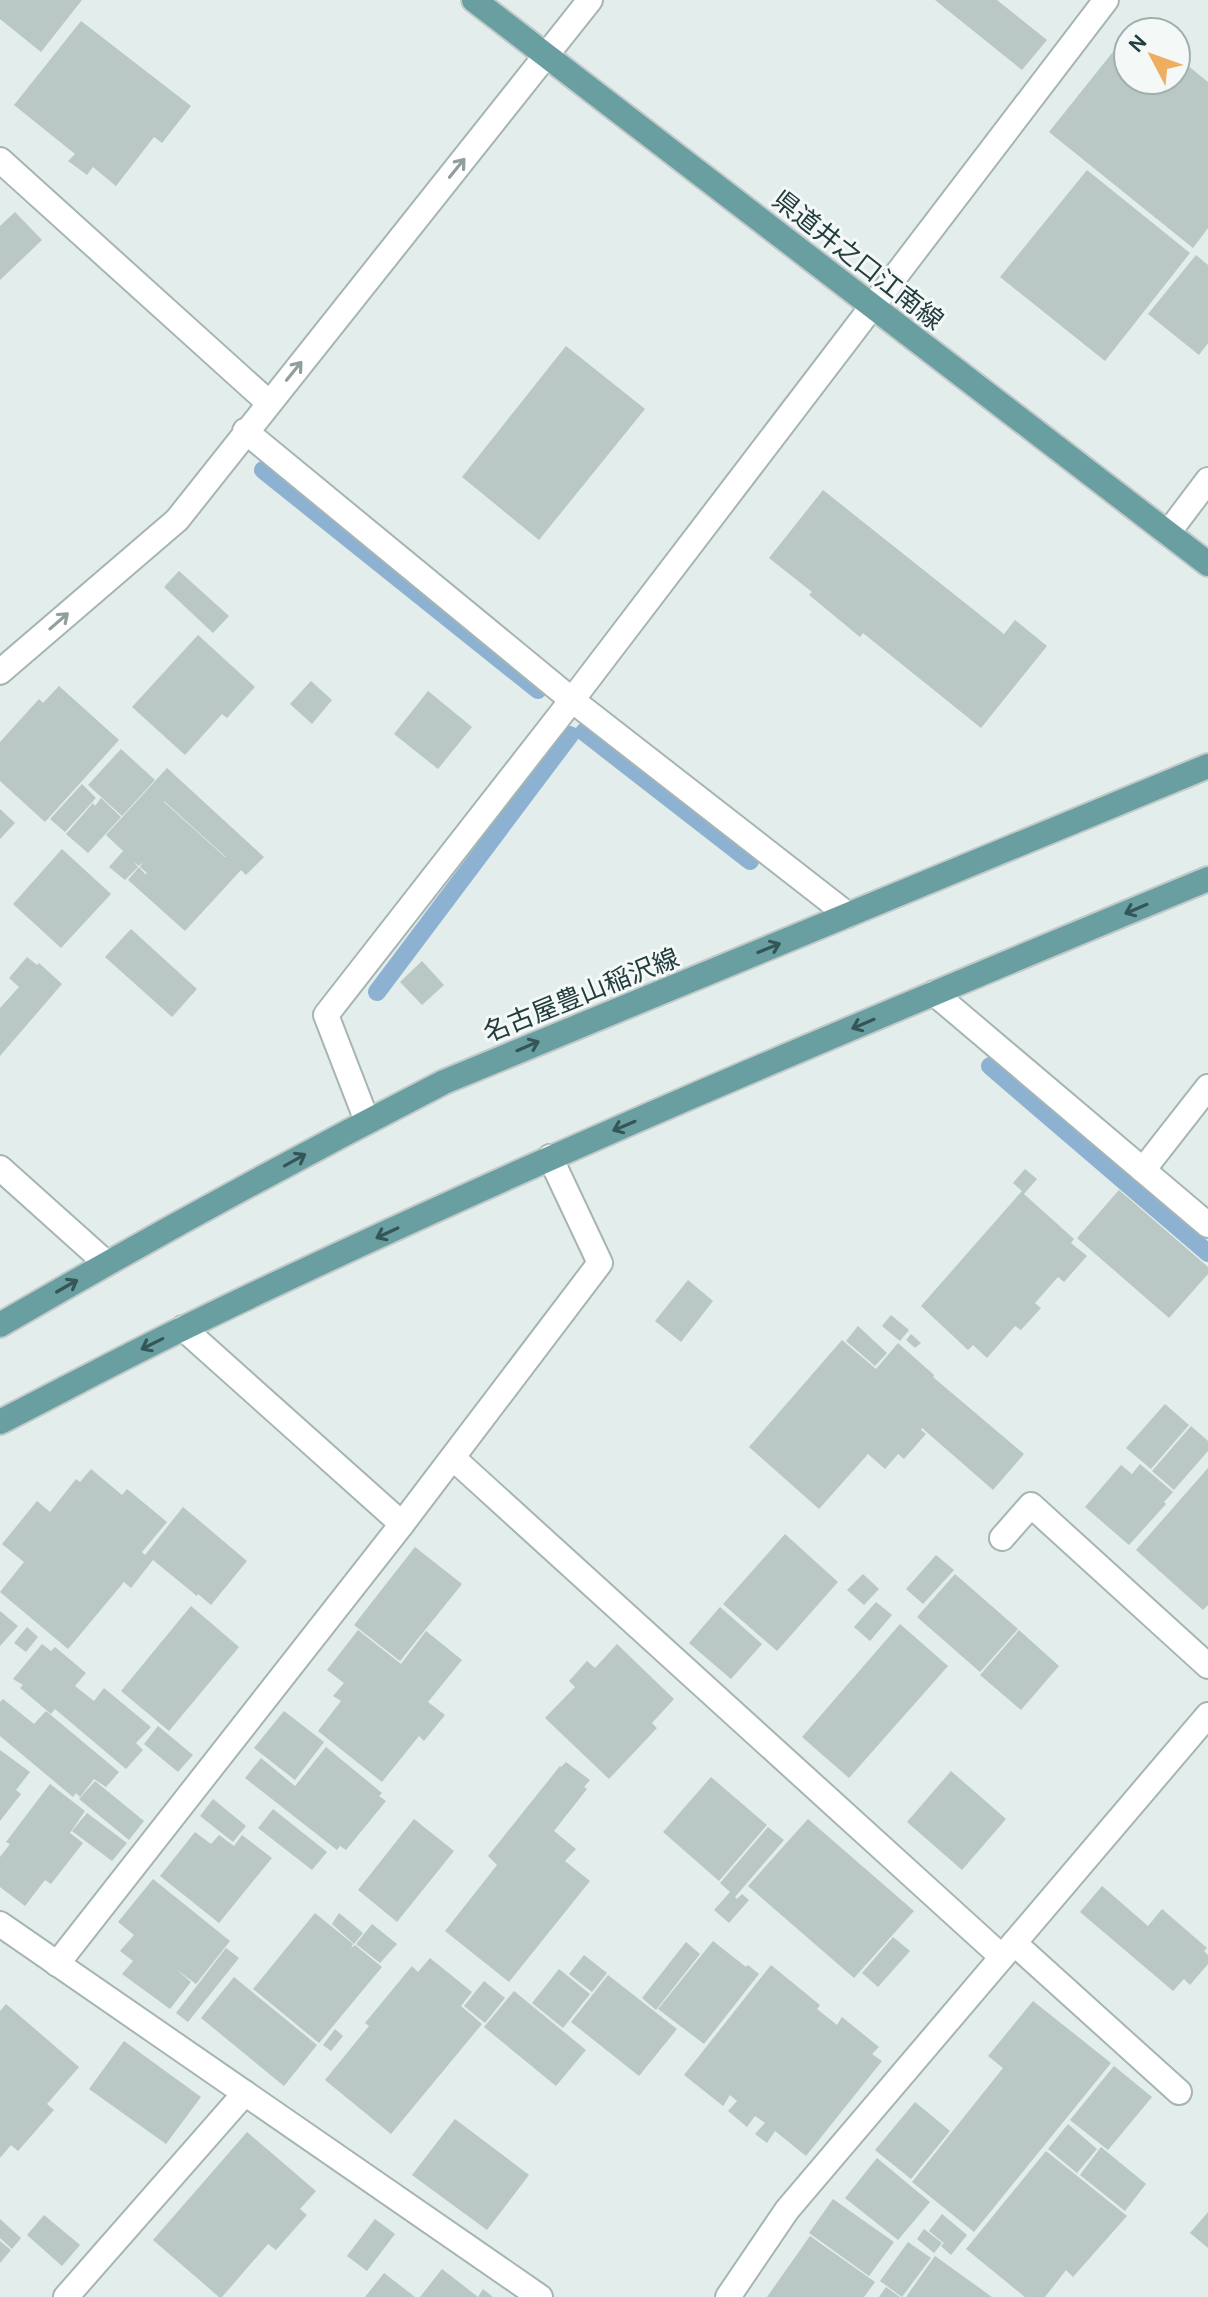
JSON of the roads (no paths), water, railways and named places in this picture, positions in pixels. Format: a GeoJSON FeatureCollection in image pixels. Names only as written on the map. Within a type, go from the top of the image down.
{"type":"FeatureCollection","features":[{"type":"Feature","properties":{"kind":"main road","name":"県道井之口江南線"},"geometry":{"type":"LineString","coordinates":[[474,0],[1208,564]]}},
{"type":"Feature","properties":{"kind":"main road","name":"名古屋豊山稲沢線"},"geometry":{"type":"LineString","coordinates":[[0,1325],[106,1263],[444,1082],[1208,766]]}},
{"type":"Feature","properties":{"kind":"main road"},"geometry":{"type":"LineString","coordinates":[[0,1422],[183,1328],[550,1157],[1208,879]]}},
{"type":"Feature","properties":{"kind":"street"},"geometry":{"type":"LineString","coordinates":[[0,672],[177,520],[590,0]]}},
{"type":"Feature","properties":{"kind":"street"},"geometry":{"type":"LineString","coordinates":[[367,1121],[326,1015],[572,700],[1106,0]]}},
{"type":"Feature","properties":{"kind":"street"},"geometry":{"type":"LineString","coordinates":[[0,160],[269,403]]}},
{"type":"Feature","properties":{"kind":"street"},"geometry":{"type":"LineString","coordinates":[[245,431],[572,700],[848,915]]}},
{"type":"Feature","properties":{"kind":"street"},"geometry":{"type":"LineString","coordinates":[[1168,533],[1208,480]]}},
{"type":"Feature","properties":{"kind":"street"},"geometry":{"type":"LineString","coordinates":[[934,993],[1208,1225]]}},
{"type":"Feature","properties":{"kind":"street"},"geometry":{"type":"LineString","coordinates":[[1143,1170],[1208,1087]]}},
{"type":"Feature","properties":{"kind":"street"},"geometry":{"type":"LineString","coordinates":[[57,1964],[402,1524],[600,1263],[550,1157]]}},
{"type":"Feature","properties":{"kind":"street"},"geometry":{"type":"LineString","coordinates":[[0,1168],[106,1263]]}},
{"type":"Feature","properties":{"kind":"street"},"geometry":{"type":"LineString","coordinates":[[183,1328],[402,1524]]}},
{"type":"Feature","properties":{"kind":"street"},"geometry":{"type":"LineString","coordinates":[[453,1458],[1008,1950],[1179,2092]]}},
{"type":"Feature","properties":{"kind":"street"},"geometry":{"type":"LineString","coordinates":[[1002,1538],[1031,1505],[1208,1666]]}},
{"type":"Feature","properties":{"kind":"street"},"geometry":{"type":"LineString","coordinates":[[728,2297],[787,2210],[1208,1715]]}},
{"type":"Feature","properties":{"kind":"street"},"geometry":{"type":"LineString","coordinates":[[0,1924],[540,2297]]}},
{"type":"Feature","properties":{"kind":"street"},"geometry":{"type":"LineString","coordinates":[[66,2297],[245,2093]]}},
{"type":"Feature","properties":{"kind":"waterway"},"geometry":{"type":"LineString","coordinates":[[263,470],[538,690]]}},
{"type":"Feature","properties":{"kind":"waterway"},"geometry":{"type":"LineString","coordinates":[[584,732],[750,861]]}},
{"type":"Feature","properties":{"kind":"waterway"},"geometry":{"type":"LineString","coordinates":[[377,992],[570,735]]}},
{"type":"Feature","properties":{"kind":"waterway"},"geometry":{"type":"LineString","coordinates":[[990,1066],[1208,1253]]}}]}
